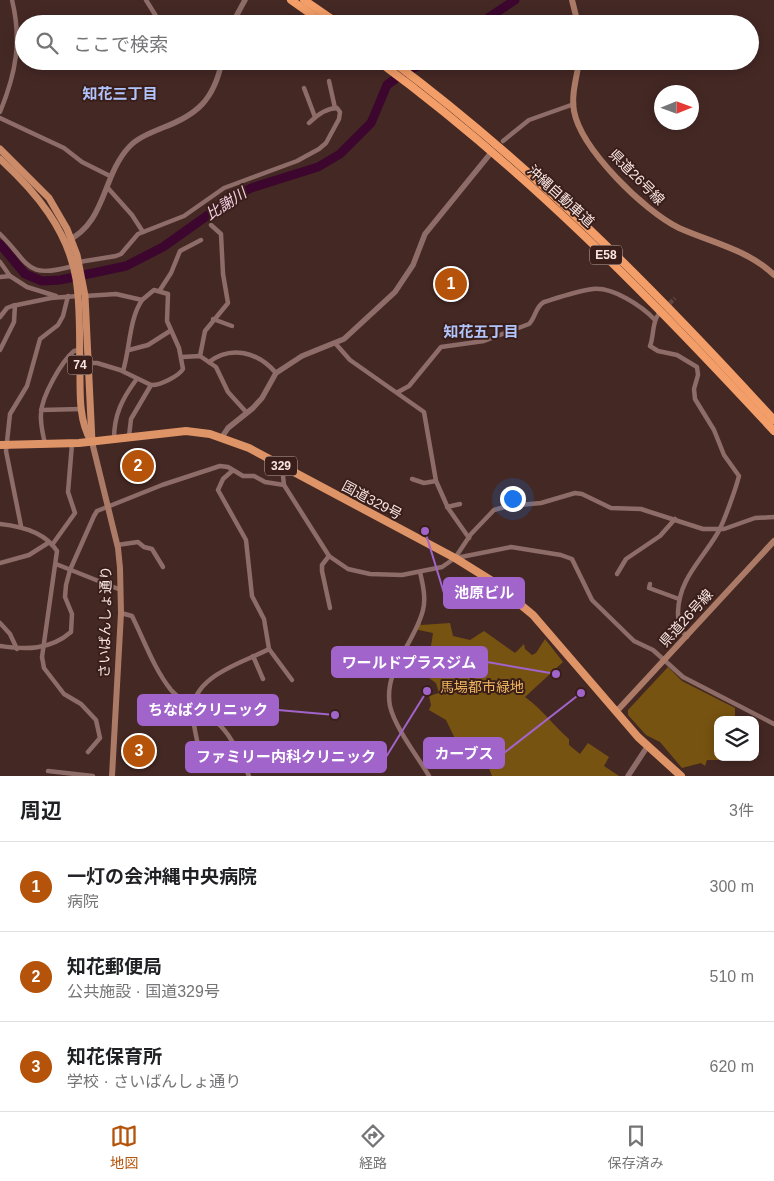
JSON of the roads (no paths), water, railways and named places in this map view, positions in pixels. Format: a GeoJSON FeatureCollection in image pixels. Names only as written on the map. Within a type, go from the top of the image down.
{"type":"FeatureCollection","features":[{"type":"Feature","properties":{"kind":"highway"},"geometry":{"type":"LineString","coordinates":[[291,0],[312,15]]}},
{"type":"Feature","properties":{"kind":"highway"},"geometry":{"type":"LineString","coordinates":[[304,0],[326,15]]}},
{"type":"Feature","properties":{"kind":"highway","name":"沖縄自動車道"},"geometry":{"type":"LineString","coordinates":[[393,70],[425,90],[530,173],[642,280],[774,420]]}},
{"type":"Feature","properties":{"kind":"highway","name":"沖縄自動車道"},"geometry":{"type":"LineString","coordinates":[[402,70],[579,228],[643,292],[774,431]]}},
{"type":"Feature","properties":{"kind":"highway","name":"国道329号"},"geometry":{"type":"LineString","coordinates":[[4,445],[46,446],[186,431],[222,437],[249,448],[455,558],[492,581],[533,615],[647,747],[680,776]]}},
{"type":"Feature","properties":{"kind":"main road"},"geometry":{"type":"LineString","coordinates":[[572,0],[576,15]]}},
{"type":"Feature","properties":{"kind":"main road","name":"県道26号線"},"geometry":{"type":"LineString","coordinates":[[578,70],[574,104],[579,127],[589,144],[635,196],[655,214],[680,228],[752,258],[774,275]]}},
{"type":"Feature","properties":{"kind":"main road","name":"74"},"geometry":{"type":"LineString","coordinates":[[0,149],[49,198],[68,241],[76,265],[82,296],[92,442]]}},
{"type":"Feature","properties":{"kind":"main road","name":"74"},"geometry":{"type":"LineString","coordinates":[[0,159],[17,175],[47,210],[68,241]]}},
{"type":"Feature","properties":{"kind":"main road","name":"74"},"geometry":{"type":"LineString","coordinates":[[82,296],[79,350],[82,409],[85,430],[92,442]]}},
{"type":"Feature","properties":{"kind":"main road","name":"さいばんしょ通り"},"geometry":{"type":"LineString","coordinates":[[92,442],[117,545],[121,590],[112,776]]}},
{"type":"Feature","properties":{"kind":"main road","name":"県道26号線"},"geometry":{"type":"LineString","coordinates":[[616,712],[774,541]]}},
{"type":"Feature","properties":{"kind":"street"},"geometry":{"type":"LineString","coordinates":[[12,0],[15,23]]}},
{"type":"Feature","properties":{"kind":"street"},"geometry":{"type":"LineString","coordinates":[[146,0],[155,15]]}},
{"type":"Feature","properties":{"kind":"street"},"geometry":{"type":"LineString","coordinates":[[237,15],[245,0]]}},
{"type":"Feature","properties":{"kind":"street"},"geometry":{"type":"LineString","coordinates":[[0,112],[13,76],[15,64]]}},
{"type":"Feature","properties":{"kind":"street"},"geometry":{"type":"LineString","coordinates":[[68,241],[93,220],[114,166],[131,145],[152,132],[181,121],[200,108],[214,86],[219,70]]}},
{"type":"Feature","properties":{"kind":"street"},"geometry":{"type":"LineString","coordinates":[[0,234],[11,245],[23,263],[36,270],[53,271],[116,256],[125,249],[134,237],[184,216],[224,188],[297,161],[319,149],[326,143],[339,119],[340,112],[335,108],[329,81]]}},
{"type":"Feature","properties":{"kind":"street"},"geometry":{"type":"LineString","coordinates":[[304,88],[315,117]]}},
{"type":"Feature","properties":{"kind":"street"},"geometry":{"type":"LineString","coordinates":[[503,142],[529,120],[574,104]]}},
{"type":"Feature","properties":{"kind":"street"},"geometry":{"type":"LineString","coordinates":[[309,123],[315,117],[335,108]]}},
{"type":"Feature","properties":{"kind":"street"},"geometry":{"type":"LineString","coordinates":[[0,118],[64,148],[82,162],[110,176]]}},
{"type":"Feature","properties":{"kind":"street"},"geometry":{"type":"LineString","coordinates":[[222,437],[228,428],[262,398],[276,373],[302,356],[335,343],[354,331],[401,285],[413,265],[425,234],[490,154]]}},
{"type":"Feature","properties":{"kind":"street"},"geometry":{"type":"LineString","coordinates":[[107,187],[143,232]]}},
{"type":"Feature","properties":{"kind":"street"},"geometry":{"type":"LineString","coordinates":[[200,356],[203,336],[213,319],[227,306],[229,299],[223,274],[221,234],[210,225]]}},
{"type":"Feature","properties":{"kind":"street"},"geometry":{"type":"LineString","coordinates":[[160,290],[171,273],[180,251],[201,240]]}},
{"type":"Feature","properties":{"kind":"street"},"geometry":{"type":"LineString","coordinates":[[0,262],[10,276],[28,287],[58,297]]}},
{"type":"Feature","properties":{"kind":"street"},"geometry":{"type":"LineString","coordinates":[[0,277],[10,276]]}},
{"type":"Feature","properties":{"kind":"street"},"geometry":{"type":"LineString","coordinates":[[398,392],[409,386],[441,347],[484,341],[529,324],[539,305],[544,302],[590,290],[602,289],[637,303],[655,320]]}},
{"type":"Feature","properties":{"kind":"street"},"geometry":{"type":"LineString","coordinates":[[87,364],[97,363],[122,371],[136,380],[141,379],[151,385],[157,385],[180,373],[183,369],[182,357],[170,331],[167,314],[168,294],[160,290],[150,292],[142,300],[130,333],[129,350],[122,371]]}},
{"type":"Feature","properties":{"kind":"street"},"geometry":{"type":"LineString","coordinates":[[0,317],[8,308],[58,297],[116,294],[142,300]]}},
{"type":"Feature","properties":{"kind":"street"},"geometry":{"type":"LineString","coordinates":[[21,526],[4,445],[10,414],[27,386],[40,339],[58,325],[63,316],[68,296]]}},
{"type":"Feature","properties":{"kind":"street"},"geometry":{"type":"LineString","coordinates":[[0,350],[14,322],[15,306]]}},
{"type":"Feature","properties":{"kind":"street"},"geometry":{"type":"LineString","coordinates":[[658,314],[650,346],[658,351],[677,355],[697,367],[698,374],[694,389],[694,399],[714,430],[724,455],[739,476],[720,529],[688,574],[679,599],[679,626],[687,637]]}},
{"type":"Feature","properties":{"kind":"street"},"geometry":{"type":"LineString","coordinates":[[213,319],[232,326]]}},
{"type":"Feature","properties":{"kind":"street"},"geometry":{"type":"LineString","coordinates":[[129,350],[148,345],[170,331]]}},
{"type":"Feature","properties":{"kind":"street"},"geometry":{"type":"LineString","coordinates":[[335,343],[350,360],[424,412],[436,480],[447,507],[469,538]]}},
{"type":"Feature","properties":{"kind":"street"},"geometry":{"type":"LineString","coordinates":[[46,446],[41,410],[43,402],[63,362],[74,351],[79,350]]}},
{"type":"Feature","properties":{"kind":"street"},"geometry":{"type":"LineString","coordinates":[[209,362],[227,352],[242,352],[259,360],[276,373]]}},
{"type":"Feature","properties":{"kind":"street"},"geometry":{"type":"LineString","coordinates":[[182,357],[200,356],[216,366],[228,392],[246,413]]}},
{"type":"Feature","properties":{"kind":"street"},"geometry":{"type":"LineString","coordinates":[[180,373],[183,379]]}},
{"type":"Feature","properties":{"kind":"street"},"geometry":{"type":"LineString","coordinates":[[114,439],[114,424],[118,408],[136,380]]}},
{"type":"Feature","properties":{"kind":"street"},"geometry":{"type":"LineString","coordinates":[[129,436],[131,419],[151,385]]}},
{"type":"Feature","properties":{"kind":"street"},"geometry":{"type":"LineString","coordinates":[[41,410],[82,409]]}},
{"type":"Feature","properties":{"kind":"street"},"geometry":{"type":"LineString","coordinates":[[0,562],[29,555],[50,544],[75,513],[68,492],[72,444]]}},
{"type":"Feature","properties":{"kind":"street"},"geometry":{"type":"LineString","coordinates":[[0,646],[17,648],[44,647],[71,632],[72,614],[65,598],[70,570],[98,511],[162,485],[224,466],[243,476],[254,476],[265,482],[284,485]]}},
{"type":"Feature","properties":{"kind":"street"},"geometry":{"type":"LineString","coordinates":[[282,467],[284,485],[329,556],[348,568],[370,574],[402,575],[442,567],[455,558],[482,522],[500,507],[541,503],[576,493],[611,508],[642,509],[703,529],[720,529],[755,518],[774,516]]}},
{"type":"Feature","properties":{"kind":"street"},"geometry":{"type":"LineString","coordinates":[[232,471],[219,484],[218,490],[246,540],[252,596],[264,619],[269,649],[292,680]]}},
{"type":"Feature","properties":{"kind":"street"},"geometry":{"type":"LineString","coordinates":[[412,479],[424,483],[436,480]]}},
{"type":"Feature","properties":{"kind":"street"},"geometry":{"type":"LineString","coordinates":[[447,507],[460,504]]}},
{"type":"Feature","properties":{"kind":"street"},"geometry":{"type":"LineString","coordinates":[[617,574],[626,559],[660,536],[675,519]]}},
{"type":"Feature","properties":{"kind":"street"},"geometry":{"type":"LineString","coordinates":[[0,524],[21,526],[50,544],[57,551],[56,564],[52,574],[42,657],[44,668],[64,694],[81,704],[96,720],[100,738],[88,752]]}},
{"type":"Feature","properties":{"kind":"street"},"geometry":{"type":"LineString","coordinates":[[117,545],[138,542],[144,547],[152,549],[163,566]]}},
{"type":"Feature","properties":{"kind":"street"},"geometry":{"type":"LineString","coordinates":[[455,558],[512,547],[561,555],[572,559],[592,600],[634,641],[653,650],[683,677],[774,724]]}},
{"type":"Feature","properties":{"kind":"street"},"geometry":{"type":"LineString","coordinates":[[329,556],[322,565],[322,571],[330,608]]}},
{"type":"Feature","properties":{"kind":"street"},"geometry":{"type":"LineString","coordinates":[[56,564],[121,590]]}},
{"type":"Feature","properties":{"kind":"street"},"geometry":{"type":"LineString","coordinates":[[420,572],[424,593],[423,610],[393,673],[389,695],[393,714],[429,776]]}},
{"type":"Feature","properties":{"kind":"street"},"geometry":{"type":"LineString","coordinates":[[650,584],[649,588],[679,599]]}},
{"type":"Feature","properties":{"kind":"street"},"geometry":{"type":"LineString","coordinates":[[121,612],[132,616],[148,650],[171,690],[193,707],[215,720],[232,742],[249,776]]}},
{"type":"Feature","properties":{"kind":"street"},"geometry":{"type":"LineString","coordinates":[[0,623],[10,634],[17,648]]}},
{"type":"Feature","properties":{"kind":"street"},"geometry":{"type":"LineString","coordinates":[[198,745],[193,707],[196,697],[214,674],[269,649]]}},
{"type":"Feature","properties":{"kind":"street"},"geometry":{"type":"LineString","coordinates":[[253,656],[263,679]]}},
{"type":"Feature","properties":{"kind":"street"},"geometry":{"type":"LineString","coordinates":[[215,720],[232,716]]}},
{"type":"Feature","properties":{"kind":"street"},"geometry":{"type":"LineString","coordinates":[[628,776],[647,747]]}},
{"type":"Feature","properties":{"kind":"street"},"geometry":{"type":"LineString","coordinates":[[48,771],[93,776]]}},
{"type":"Feature","properties":{"kind":"waterway","name":"比謝川"},"geometry":{"type":"LineString","coordinates":[[492,15],[515,0]]}},
{"type":"Feature","properties":{"kind":"waterway","name":"比謝川"},"geometry":{"type":"LineString","coordinates":[[0,244],[25,274],[42,281],[60,280],[126,266],[163,247],[232,198],[251,188],[318,167],[340,154],[371,123],[387,85],[410,70]]}},
{"type":"Feature","properties":{"kind":"tunnel"},"geometry":{"type":"LineString","coordinates":[[665,308],[675,298]]}},
{"type":"Feature","properties":{"kind":"place","name":"一灯の会沖縄中央病院"},"geometry":{"type":"Point","coordinates":[451,284]}},
{"type":"Feature","properties":{"kind":"place","name":"知花郵便局"},"geometry":{"type":"Point","coordinates":[138,466]}},
{"type":"Feature","properties":{"kind":"place","name":"池原ビル"},"geometry":{"type":"Point","coordinates":[425,531]}},
{"type":"Feature","properties":{"kind":"place","name":"ワールドプラスジム"},"geometry":{"type":"Point","coordinates":[556,674]}},
{"type":"Feature","properties":{"kind":"place","name":"ファミリー内科クリニック"},"geometry":{"type":"Point","coordinates":[427,691]}},
{"type":"Feature","properties":{"kind":"place","name":"カーブス"},"geometry":{"type":"Point","coordinates":[581,693]}},
{"type":"Feature","properties":{"kind":"place","name":"ちなばクリニック"},"geometry":{"type":"Point","coordinates":[335,715]}},
{"type":"Feature","properties":{"kind":"place","name":"知花保育所"},"geometry":{"type":"Point","coordinates":[139,751]}},
{"type":"Feature","properties":{"kind":"district","name":"知花三丁目"},"geometry":{"type":"Point","coordinates":[120,94]}},
{"type":"Feature","properties":{"kind":"district","name":"知花五丁目"},"geometry":{"type":"Point","coordinates":[481,332]}},
{"type":"Feature","properties":{"kind":"park label","name":"馬場都市緑地"},"geometry":{"type":"Point","coordinates":[482,687]}}]}
